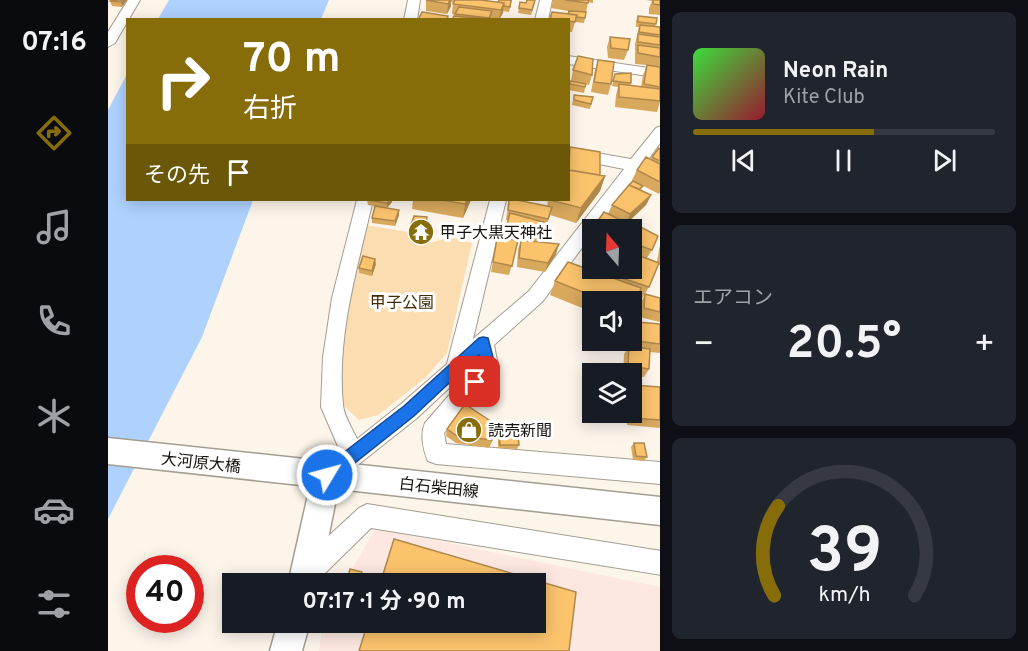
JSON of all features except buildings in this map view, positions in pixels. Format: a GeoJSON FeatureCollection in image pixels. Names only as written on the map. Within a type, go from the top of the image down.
{"type":"FeatureCollection","features":[{"type":"Feature","properties":{"kind":"main road","name":"大河原大橋"},"geometry":{"type":"LineString","coordinates":[[108,451],[327,475]]}},
{"type":"Feature","properties":{"kind":"main road","name":"白石柴田線"},"geometry":{"type":"LineString","coordinates":[[327,475],[660,511]]}},
{"type":"Feature","properties":{"kind":"main road"},"geometry":{"type":"LineString","coordinates":[[305,573],[327,475]]}},
{"type":"Feature","properties":{"kind":"main road"},"geometry":{"type":"LineString","coordinates":[[286,651],[291,633]]}},
{"type":"Feature","properties":{"kind":"street"},"geometry":{"type":"LineString","coordinates":[[108,43],[112,29],[134,0]]}},
{"type":"Feature","properties":{"kind":"street"},"geometry":{"type":"LineString","coordinates":[[410,18],[414,0]]}},
{"type":"Feature","properties":{"kind":"street"},"geometry":{"type":"LineString","coordinates":[[542,18],[546,0]]}},
{"type":"Feature","properties":{"kind":"street"},"geometry":{"type":"LineString","coordinates":[[570,60],[660,74]]}},
{"type":"Feature","properties":{"kind":"street"},"geometry":{"type":"LineString","coordinates":[[327,475],[409,411],[536,296],[660,131]]}},
{"type":"Feature","properties":{"kind":"street"},"geometry":{"type":"LineString","coordinates":[[570,153],[634,165]]}},
{"type":"Feature","properties":{"kind":"street"},"geometry":{"type":"LineString","coordinates":[[353,456],[332,407],[333,357],[340,298],[365,201]]}},
{"type":"Feature","properties":{"kind":"street"},"geometry":{"type":"LineString","coordinates":[[456,369],[498,201]]}},
{"type":"Feature","properties":{"kind":"street"},"geometry":{"type":"LineString","coordinates":[[483,342],[488,365],[434,430],[436,454],[660,473]]}},
{"type":"Feature","properties":{"kind":"street"},"geometry":{"type":"LineString","coordinates":[[310,573],[367,516],[660,563]]}},
{"type":"Feature","properties":{"kind":"shaded area"},"geometry":{"type":"Polygon","coordinates":[[[376,528],[660,587],[660,651],[319,651],[322,633],[546,633],[546,573],[350,573],[376,528]]]}},
{"type":"Feature","properties":{"kind":"green space","name":"甲子公園"},"geometry":{"type":"Polygon","coordinates":[[[365,225],[415,233],[430,243],[450,237],[472,243],[447,353],[424,379],[378,415],[359,420],[341,403],[340,352],[365,225]]]}},
{"type":"Feature","properties":{"kind":"water"},"geometry":{"type":"Polygon","coordinates":[[[169,0],[329,0],[321,18],[159,18],[169,0]]]}},
{"type":"Feature","properties":{"kind":"water"},"geometry":{"type":"Polygon","coordinates":[[[126,76],[126,201],[253,201],[202,337],[108,519],[108,110],[126,76]]]}},
{"type":"Feature","properties":{"kind":"place","name":"甲子大黒天神社"},"geometry":{"type":"Point","coordinates":[421,232]}},
{"type":"Feature","properties":{"kind":"place","name":"読売新聞"},"geometry":{"type":"Point","coordinates":[469,430]}},
{"type":"Feature","properties":{"kind":"route"},"geometry":{"type":"LineString","coordinates":[[327,475],[409,411],[483,342],[488,365],[475,382]]}}]}
